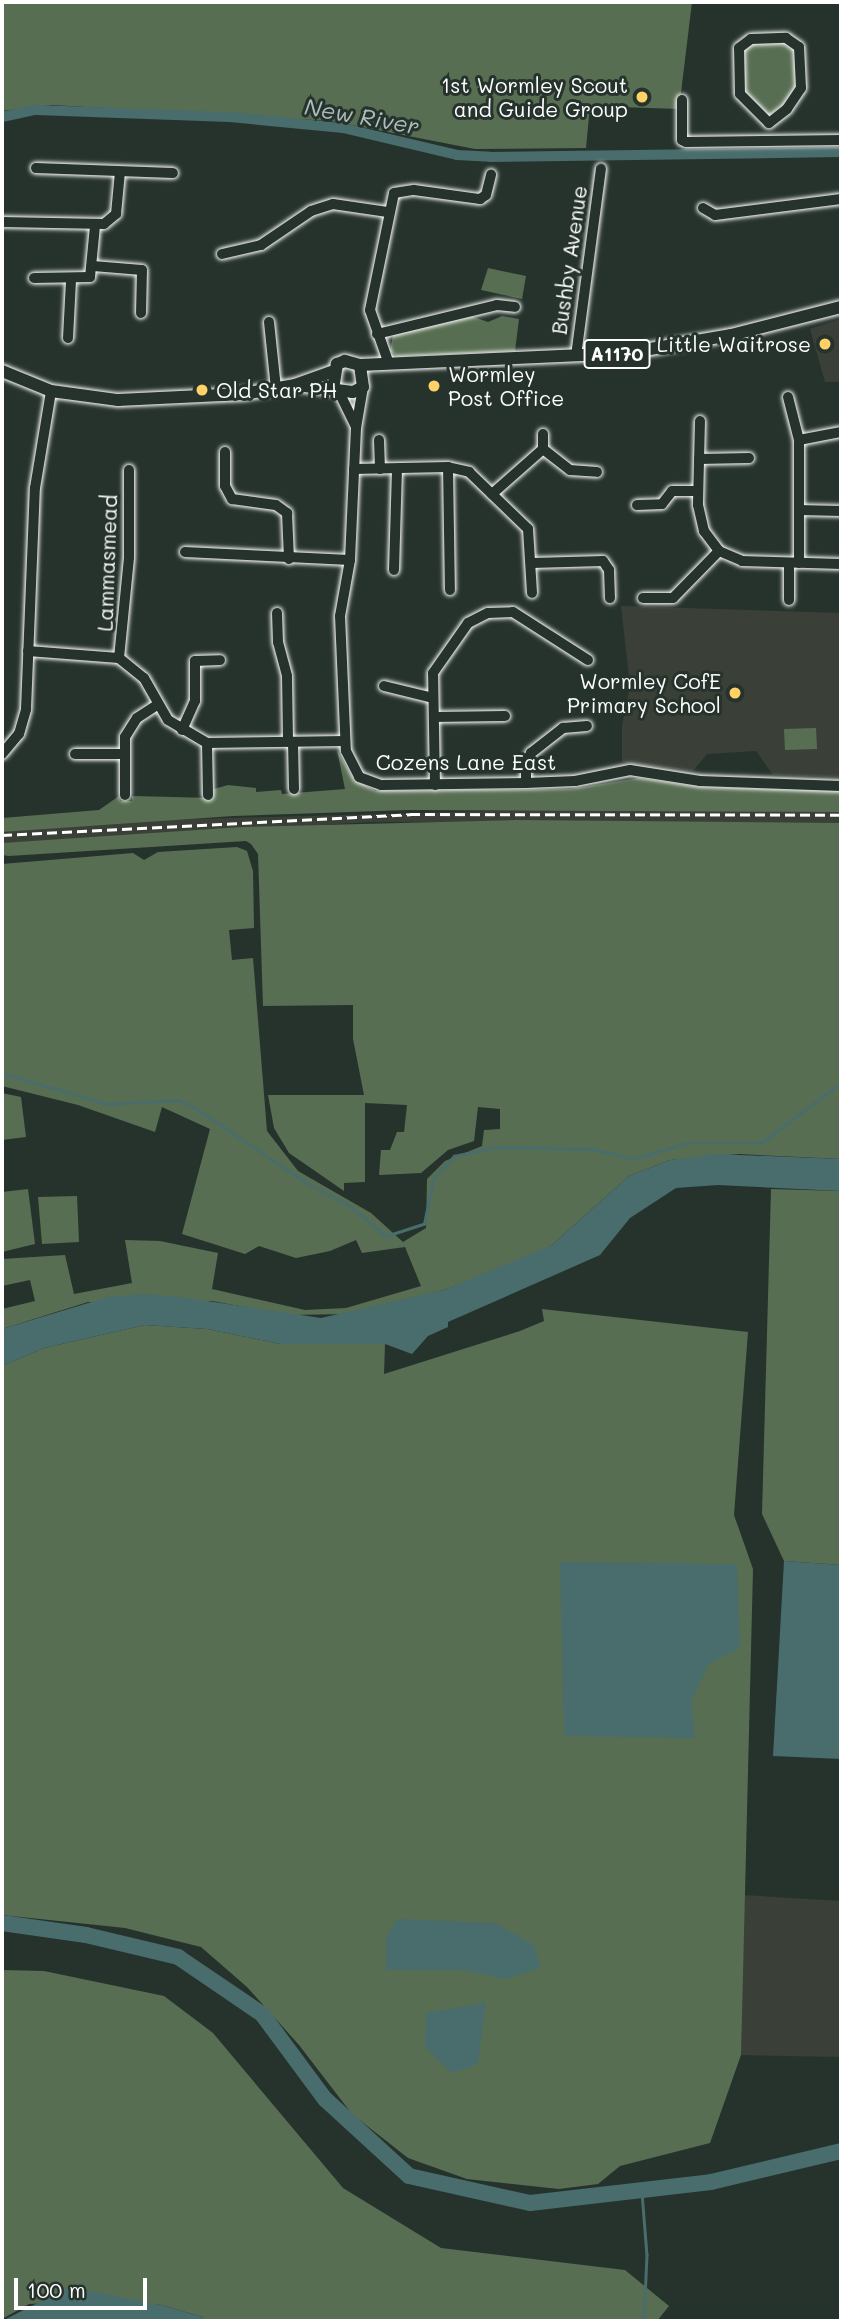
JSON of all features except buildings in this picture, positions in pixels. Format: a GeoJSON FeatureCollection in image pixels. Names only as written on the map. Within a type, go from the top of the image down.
{"type":"FeatureCollection","features":[{"type":"Feature","properties":{"kind":"main road","name":"A1170"},"geometry":{"type":"LineString","coordinates":[[360,365],[374,362],[388,364],[576,356],[665,348],[841,307]]}},
{"type":"Feature","properties":{"kind":"main road"},"geometry":{"type":"LineString","coordinates":[[2,371],[51,391],[118,400],[276,389],[295,385],[334,370],[345,360],[360,365],[364,383]]}},
{"type":"Feature","properties":{"kind":"main road"},"geometry":{"type":"LineString","coordinates":[[295,385],[337,391],[364,383],[388,364]]}},
{"type":"Feature","properties":{"kind":"main road"},"geometry":{"type":"LineString","coordinates":[[334,370],[337,391]]}},
{"type":"Feature","properties":{"kind":"street"},"geometry":{"type":"LineString","coordinates":[[769,123],[801,88],[800,51],[791,39],[751,38],[739,48],[739,91],[769,123],[770,141]]}},
{"type":"Feature","properties":{"kind":"street"},"geometry":{"type":"LineString","coordinates":[[682,100],[682,140],[686,142],[841,140]]}},
{"type":"Feature","properties":{"kind":"street"},"geometry":{"type":"LineString","coordinates":[[36,168],[173,173]]}},
{"type":"Feature","properties":{"kind":"street","name":"Bushby Avenue"},"geometry":{"type":"LineString","coordinates":[[576,356],[601,169]]}},
{"type":"Feature","properties":{"kind":"street"},"geometry":{"type":"LineString","coordinates":[[2,222],[95,226],[116,214],[120,172]]}},
{"type":"Feature","properties":{"kind":"street"},"geometry":{"type":"LineString","coordinates":[[388,364],[370,318],[371,298],[387,212],[394,193],[404,190],[480,199],[486,195],[491,175]]}},
{"type":"Feature","properties":{"kind":"street"},"geometry":{"type":"LineString","coordinates":[[703,208],[715,215],[841,198]]}},
{"type":"Feature","properties":{"kind":"street"},"geometry":{"type":"LineString","coordinates":[[222,254],[261,245],[306,214],[333,204],[387,212]]}},
{"type":"Feature","properties":{"kind":"street"},"geometry":{"type":"LineString","coordinates":[[34,278],[71,280],[90,276],[95,226]]}},
{"type":"Feature","properties":{"kind":"street"},"geometry":{"type":"LineString","coordinates":[[93,266],[142,270],[141,313]]}},
{"type":"Feature","properties":{"kind":"street"},"geometry":{"type":"LineString","coordinates":[[68,338],[71,280]]}},
{"type":"Feature","properties":{"kind":"street"},"geometry":{"type":"LineString","coordinates":[[379,339],[497,305],[514,307]]}},
{"type":"Feature","properties":{"kind":"street"},"geometry":{"type":"LineString","coordinates":[[269,322],[276,389]]}},
{"type":"Feature","properties":{"kind":"street"},"geometry":{"type":"LineString","coordinates":[[374,362],[379,339]]}},
{"type":"Feature","properties":{"kind":"street","name":"Cozens Lane East"},"geometry":{"type":"LineString","coordinates":[[364,383],[356,428],[350,560],[340,616],[345,741],[351,768],[370,783],[435,785],[575,781],[630,770],[701,782],[841,786]]}},
{"type":"Feature","properties":{"kind":"street"},"geometry":{"type":"LineString","coordinates":[[2,754],[15,741],[24,718],[35,488],[51,391]]}},
{"type":"Feature","properties":{"kind":"street","name":"Cozens Lane East"},"geometry":{"type":"LineString","coordinates":[[337,391],[356,428]]}},
{"type":"Feature","properties":{"kind":"street"},"geometry":{"type":"LineString","coordinates":[[788,397],[799,440],[799,510],[789,600]]}},
{"type":"Feature","properties":{"kind":"street"},"geometry":{"type":"LineString","coordinates":[[700,421],[698,491],[704,531],[719,551],[741,561],[841,564]]}},
{"type":"Feature","properties":{"kind":"street"},"geometry":{"type":"LineString","coordinates":[[799,440],[841,432]]}},
{"type":"Feature","properties":{"kind":"street"},"geometry":{"type":"LineString","coordinates":[[492,494],[543,449],[543,434]]}},
{"type":"Feature","properties":{"kind":"street"},"geometry":{"type":"LineString","coordinates":[[379,440],[380,469]]}},
{"type":"Feature","properties":{"kind":"street"},"geometry":{"type":"LineString","coordinates":[[543,449],[570,470],[597,472]]}},
{"type":"Feature","properties":{"kind":"street"},"geometry":{"type":"LineString","coordinates":[[225,453],[225,486],[232,499],[276,505],[287,513],[289,559]]}},
{"type":"Feature","properties":{"kind":"street"},"geometry":{"type":"LineString","coordinates":[[699,459],[749,458]]}},
{"type":"Feature","properties":{"kind":"street"},"geometry":{"type":"LineString","coordinates":[[354,469],[448,467],[465,470],[528,529],[532,593]]}},
{"type":"Feature","properties":{"kind":"street"},"geometry":{"type":"LineString","coordinates":[[448,467],[450,590]]}},
{"type":"Feature","properties":{"kind":"street"},"geometry":{"type":"LineString","coordinates":[[394,570],[397,469]]}},
{"type":"Feature","properties":{"kind":"street","name":"Lammasmead"},"geometry":{"type":"LineString","coordinates":[[120,658],[129,558],[129,470]]}},
{"type":"Feature","properties":{"kind":"street"},"geometry":{"type":"LineString","coordinates":[[637,505],[662,504],[672,491],[698,491]]}},
{"type":"Feature","properties":{"kind":"street"},"geometry":{"type":"LineString","coordinates":[[799,510],[841,511]]}},
{"type":"Feature","properties":{"kind":"street"},"geometry":{"type":"LineString","coordinates":[[643,598],[673,598],[719,551]]}},
{"type":"Feature","properties":{"kind":"street"},"geometry":{"type":"LineString","coordinates":[[185,552],[350,560]]}},
{"type":"Feature","properties":{"kind":"street"},"geometry":{"type":"LineString","coordinates":[[532,563],[603,561],[609,570],[610,598]]}},
{"type":"Feature","properties":{"kind":"street"},"geometry":{"type":"LineString","coordinates":[[277,613],[278,642],[288,681],[294,789]]}},
{"type":"Feature","properties":{"kind":"street"},"geometry":{"type":"LineString","coordinates":[[435,785],[433,673],[468,623],[488,613],[523,615],[589,660]]}},
{"type":"Feature","properties":{"kind":"street","name":"Lammasmead"},"geometry":{"type":"LineString","coordinates":[[28,651],[120,658],[136,669],[157,705],[182,730],[207,743],[345,741]]}},
{"type":"Feature","properties":{"kind":"street"},"geometry":{"type":"LineString","coordinates":[[182,730],[195,701],[195,660],[220,660]]}},
{"type":"Feature","properties":{"kind":"street"},"geometry":{"type":"LineString","coordinates":[[384,686],[433,698]]}},
{"type":"Feature","properties":{"kind":"street"},"geometry":{"type":"LineString","coordinates":[[125,795],[125,754],[129,726],[157,705]]}},
{"type":"Feature","properties":{"kind":"street"},"geometry":{"type":"LineString","coordinates":[[434,717],[505,716]]}},
{"type":"Feature","properties":{"kind":"street"},"geometry":{"type":"LineString","coordinates":[[526,783],[526,761],[536,748],[563,728],[587,726]]}},
{"type":"Feature","properties":{"kind":"street"},"geometry":{"type":"LineString","coordinates":[[207,743],[208,795]]}},
{"type":"Feature","properties":{"kind":"street"},"geometry":{"type":"LineString","coordinates":[[75,754],[125,754]]}},
{"type":"Feature","properties":{"kind":"shaded area"},"geometry":{"type":"Polygon","coordinates":[[[841,319],[841,382],[825,382],[810,329],[841,319]]]}},
{"type":"Feature","properties":{"kind":"shaded area","name":"Wormley CofE Primary School"},"geometry":{"type":"Polygon","coordinates":[[[621,606],[841,613],[841,777],[773,775],[756,751],[707,754],[693,771],[622,762],[622,726],[630,686],[621,606]]]}},
{"type":"Feature","properties":{"kind":"shaded area"},"geometry":{"type":"Polygon","coordinates":[[[570,809],[841,812],[841,823],[371,822],[2,843],[2,832],[156,820],[570,809]]]}},
{"type":"Feature","properties":{"kind":"shaded area"},"geometry":{"type":"Polygon","coordinates":[[[742,1895],[841,1901],[841,2057],[741,2055],[742,1895]]]}},
{"type":"Feature","properties":{"kind":"green space"},"geometry":{"type":"Polygon","coordinates":[[[2,2],[692,2],[679,109],[590,106],[586,148],[475,149],[331,121],[52,105],[2,111],[2,2]]]}},
{"type":"Feature","properties":{"kind":"green space"},"geometry":{"type":"Polygon","coordinates":[[[786,41],[795,47],[798,81],[794,95],[768,117],[743,94],[741,53],[748,43],[786,41]]]}},
{"type":"Feature","properties":{"kind":"green space"},"geometry":{"type":"Polygon","coordinates":[[[488,268],[526,276],[522,299],[481,290],[488,268]]]}},
{"type":"Feature","properties":{"kind":"green space"},"geometry":{"type":"Polygon","coordinates":[[[471,316],[488,322],[502,316],[519,319],[515,351],[397,356],[390,351],[393,335],[471,316]]]}},
{"type":"Feature","properties":{"kind":"green space"},"geometry":{"type":"Polygon","coordinates":[[[816,728],[817,749],[785,750],[784,729],[816,728]]]}},
{"type":"Feature","properties":{"kind":"green space"},"geometry":{"type":"Polygon","coordinates":[[[337,750],[354,780],[375,791],[571,789],[639,778],[700,787],[841,791],[841,812],[408,810],[233,816],[2,832],[2,818],[99,810],[119,796],[120,801],[132,801],[132,796],[213,798],[214,789],[228,785],[256,788],[256,792],[281,790],[282,794],[345,789],[337,750]]]}},
{"type":"Feature","properties":{"kind":"green space"},"geometry":{"type":"Polygon","coordinates":[[[516,820],[841,823],[841,1159],[739,1154],[670,1160],[629,1176],[552,1245],[516,1263],[447,1289],[349,1314],[289,1315],[212,1301],[88,1302],[2,1329],[2,1309],[35,1301],[30,1280],[2,1286],[2,1259],[65,1255],[74,1294],[132,1283],[125,1240],[160,1241],[218,1253],[212,1289],[305,1310],[346,1308],[421,1286],[405,1247],[362,1253],[356,1240],[330,1251],[296,1258],[259,1246],[245,1254],[182,1234],[210,1129],[162,1107],[155,1132],[78,1105],[2,1086],[2,864],[133,853],[144,860],[158,852],[237,847],[247,851],[253,871],[254,928],[229,930],[232,960],[253,958],[267,1131],[298,1171],[371,1213],[403,1242],[426,1228],[427,1179],[445,1161],[482,1146],[484,1130],[500,1129],[500,1109],[478,1107],[474,1141],[448,1150],[421,1173],[379,1175],[381,1150],[390,1150],[397,1132],[404,1132],[407,1105],[365,1103],[365,1182],[344,1183],[344,1191],[289,1153],[274,1128],[268,1095],[364,1095],[353,1039],[353,1005],[263,1006],[258,854],[251,844],[246,841],[9,856],[2,855],[2,843],[242,827],[516,820]]]}},
{"type":"Feature","properties":{"kind":"green space"},"geometry":{"type":"Polygon","coordinates":[[[2,1093],[21,1097],[26,1137],[2,1140],[2,1093]]]}},
{"type":"Feature","properties":{"kind":"green space"},"geometry":{"type":"Polygon","coordinates":[[[28,1189],[35,1244],[2,1252],[2,1192],[28,1189]]]}},
{"type":"Feature","properties":{"kind":"green space"},"geometry":{"type":"Polygon","coordinates":[[[771,1189],[841,1191],[841,1565],[784,1561],[762,1514],[771,1189]]]}},
{"type":"Feature","properties":{"kind":"green space"},"geometry":{"type":"Polygon","coordinates":[[[77,1196],[79,1242],[42,1244],[38,1197],[77,1196]]]}},
{"type":"Feature","properties":{"kind":"green space"},"geometry":{"type":"Polygon","coordinates":[[[542,1309],[748,1332],[734,1515],[753,1569],[741,2055],[710,2143],[620,2166],[598,2184],[559,2189],[467,2179],[408,2158],[352,2114],[299,2045],[247,1987],[201,1947],[125,1928],[2,1915],[2,1366],[44,1348],[145,1325],[207,1329],[281,1344],[385,1344],[384,1374],[520,1331],[544,1321],[542,1309]]]}},
{"type":"Feature","properties":{"kind":"green space"},"geometry":{"type":"Polygon","coordinates":[[[2,1970],[44,1971],[164,1996],[213,2033],[343,2188],[441,2248],[625,2270],[669,2306],[657,2321],[200,2321],[203,2317],[161,2305],[117,2299],[29,2304],[2,2319],[2,1970]]]}},
{"type":"Feature","properties":{"kind":"water"},"geometry":{"type":"Polygon","coordinates":[[[715,1154],[841,1159],[841,1191],[718,1185],[676,1188],[630,1218],[600,1255],[448,1322],[448,1327],[428,1336],[412,1354],[385,1344],[281,1344],[207,1329],[145,1325],[44,1348],[2,1366],[2,1329],[108,1297],[145,1294],[187,1298],[321,1318],[447,1289],[552,1245],[629,1176],[670,1160],[715,1154]]]}},
{"type":"Feature","properties":{"kind":"water"},"geometry":{"type":"Polygon","coordinates":[[[784,1561],[841,1565],[841,1759],[773,1756],[784,1561]]]}},
{"type":"Feature","properties":{"kind":"water"},"geometry":{"type":"Polygon","coordinates":[[[560,1562],[737,1564],[740,1648],[708,1665],[691,1702],[695,1738],[564,1736],[560,1562]]]}},
{"type":"Feature","properties":{"kind":"water"},"geometry":{"type":"Polygon","coordinates":[[[397,1919],[495,1923],[534,1945],[540,1968],[506,1979],[462,1970],[386,1970],[386,1938],[397,1919]]]}},
{"type":"Feature","properties":{"kind":"water"},"geometry":{"type":"Polygon","coordinates":[[[486,2002],[478,2064],[452,2073],[425,2047],[426,2013],[486,2002]]]}},
{"type":"Feature","properties":{"kind":"water"},"geometry":{"type":"Polygon","coordinates":[[[69,2287],[161,2305],[203,2317],[200,2321],[2,2321],[69,2287]]]}},
{"type":"Feature","properties":{"kind":"waterway","name":"New River"},"geometry":{"type":"LineString","coordinates":[[2,117],[36,110],[230,117],[343,128],[457,155],[490,157],[841,152]]}},
{"type":"Feature","properties":{"kind":"waterway"},"geometry":{"type":"LineString","coordinates":[[2,1073],[107,1104],[179,1100],[194,1107],[307,1183],[349,1205],[386,1236],[424,1224],[433,1180],[454,1156],[496,1147],[592,1149],[634,1159],[686,1143],[761,1143],[841,1083]]}},
{"type":"Feature","properties":{"kind":"waterway"},"geometry":{"type":"LineString","coordinates":[[2,1923],[86,1935],[178,1957],[262,2014],[325,2099],[409,2176],[530,2203],[711,2182],[841,2151]]}},
{"type":"Feature","properties":{"kind":"waterway"},"geometry":{"type":"LineString","coordinates":[[642,2192],[647,2255],[644,2321]]}},
{"type":"Feature","properties":{"kind":"railway"},"geometry":{"type":"LineString","coordinates":[[2,835],[410,814],[841,815]]}},
{"type":"Feature","properties":{"kind":"place","name":"1st Wormley Scout and Guide Group"},"geometry":{"type":"Point","coordinates":[642,97]}},
{"type":"Feature","properties":{"kind":"place","name":"Little Waitrose"},"geometry":{"type":"Point","coordinates":[825,344]}},
{"type":"Feature","properties":{"kind":"place","name":"Wormley Post Office"},"geometry":{"type":"Point","coordinates":[434,386]}},
{"type":"Feature","properties":{"kind":"place","name":"Old Star PH"},"geometry":{"type":"Point","coordinates":[202,390]}},
{"type":"Feature","properties":{"kind":"place","name":"Wormley CofE Primary School"},"geometry":{"type":"Point","coordinates":[735,693]}}]}
